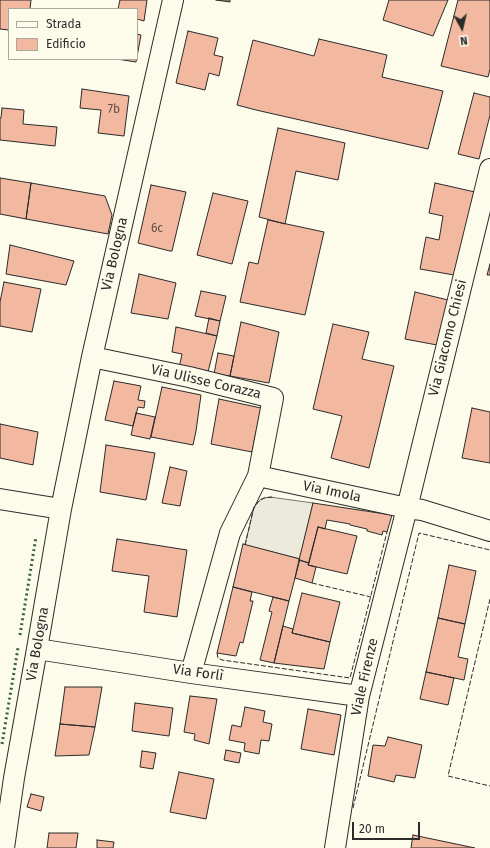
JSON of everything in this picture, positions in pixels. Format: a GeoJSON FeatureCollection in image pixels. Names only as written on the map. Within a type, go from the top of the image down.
{"type":"FeatureCollection","features":[{"type":"Feature","properties":{"kind":"street","name":"Via Bologna"},"geometry":{"type":"LineString","coordinates":[[4,848],[7,777],[37,649],[60,509],[92,357],[173,0]]}},
{"type":"Feature","properties":{"kind":"street","name":"Via Giacomo Chiesi"},"geometry":{"type":"LineString","coordinates":[[407,508],[490,169]]}},
{"type":"Feature","properties":{"kind":"street","name":"Via Ulisse Corazza"},"geometry":{"type":"LineString","coordinates":[[92,357],[189,376],[273,398],[258,476],[230,534],[191,673]]}},
{"type":"Feature","properties":{"kind":"street","name":"Via Imola"},"geometry":{"type":"LineString","coordinates":[[258,476],[422,510],[490,531]]}},
{"type":"Feature","properties":{"kind":"street"},"geometry":{"type":"LineString","coordinates":[[0,499],[60,509]]}},
{"type":"Feature","properties":{"kind":"street","name":"Viale Firenze"},"geometry":{"type":"LineString","coordinates":[[335,848],[359,696],[407,508]]}},
{"type":"Feature","properties":{"kind":"street","name":"Via Forlì"},"geometry":{"type":"LineString","coordinates":[[37,649],[191,673],[359,696]]}},
{"type":"Feature","properties":{"kind":"shaded area"},"geometry":{"type":"Polygon","coordinates":[[[270,497],[313,503],[300,559],[245,545],[254,507],[261,499],[270,497]]]}},
{"type":"Feature","properties":{"kind":"building"},"geometry":{"type":"Polygon","coordinates":[[[0,0],[31,0],[30,8],[8,8],[8,30],[0,29],[0,0]]]}},
{"type":"Feature","properties":{"kind":"building"},"geometry":{"type":"Polygon","coordinates":[[[120,0],[147,0],[144,21],[138,19],[138,8],[118,8],[120,0]]]}},
{"type":"Feature","properties":{"kind":"building"},"geometry":{"type":"Polygon","coordinates":[[[216,0],[230,0],[230,2],[216,0]]]}},
{"type":"Feature","properties":{"kind":"building"},"geometry":{"type":"Polygon","coordinates":[[[389,0],[448,0],[433,36],[383,20],[389,0]]]}},
{"type":"Feature","properties":{"kind":"building"},"geometry":{"type":"Polygon","coordinates":[[[458,0],[490,0],[490,69],[488,77],[441,66],[458,0]]]}},
{"type":"Feature","properties":{"kind":"building"},"geometry":{"type":"Polygon","coordinates":[[[188,31],[218,38],[214,55],[223,57],[219,76],[209,73],[205,90],[176,83],[188,31]]]}},
{"type":"Feature","properties":{"kind":"building"},"geometry":{"type":"Polygon","coordinates":[[[138,34],[141,35],[138,52],[138,34]]]}},
{"type":"Feature","properties":{"kind":"building"},"geometry":{"type":"Polygon","coordinates":[[[319,39],[387,55],[382,77],[443,91],[428,149],[237,105],[253,40],[314,56],[319,39]]]}},
{"type":"Feature","properties":{"kind":"building"},"geometry":{"type":"Polygon","coordinates":[[[123,60],[137,60],[136,62],[123,60]]]}},
{"type":"Feature","properties":{"kind":"building"},"geometry":{"type":"Polygon","coordinates":[[[82,89],[129,96],[124,136],[98,133],[101,110],[80,108],[82,89]]]}},
{"type":"Feature","properties":{"kind":"building"},"geometry":{"type":"Polygon","coordinates":[[[474,93],[490,97],[490,115],[479,159],[458,154],[474,93]]]}},
{"type":"Feature","properties":{"kind":"building"},"geometry":{"type":"Polygon","coordinates":[[[2,108],[24,110],[23,124],[57,127],[55,146],[0,140],[0,118],[2,108]]]}},
{"type":"Feature","properties":{"kind":"building"},"geometry":{"type":"Polygon","coordinates":[[[278,128],[345,143],[338,180],[296,171],[285,224],[259,217],[278,128]]]}},
{"type":"Feature","properties":{"kind":"building"},"geometry":{"type":"Polygon","coordinates":[[[0,178],[31,183],[26,219],[0,214],[0,178]]]}},
{"type":"Feature","properties":{"kind":"building"},"geometry":{"type":"Polygon","coordinates":[[[31,183],[105,196],[112,215],[108,234],[26,219],[31,183]]]}},
{"type":"Feature","properties":{"kind":"building"},"geometry":{"type":"Polygon","coordinates":[[[435,183],[475,192],[454,275],[420,269],[426,237],[439,240],[443,216],[429,213],[435,183]]]}},
{"type":"Feature","properties":{"kind":"building"},"geometry":{"type":"Polygon","coordinates":[[[151,185],[186,192],[172,251],[138,243],[151,185]]]}},
{"type":"Feature","properties":{"kind":"building"},"geometry":{"type":"Polygon","coordinates":[[[213,193],[248,201],[232,264],[197,255],[213,193]]]}},
{"type":"Feature","properties":{"kind":"building"},"geometry":{"type":"Polygon","coordinates":[[[268,220],[324,232],[305,315],[240,302],[249,262],[258,264],[268,220]]]}},
{"type":"Feature","properties":{"kind":"building"},"geometry":{"type":"Polygon","coordinates":[[[10,245],[74,261],[66,285],[6,274],[10,245]]]}},
{"type":"Feature","properties":{"kind":"building"},"geometry":{"type":"Polygon","coordinates":[[[490,264],[490,275],[487,275],[490,264]]]}},
{"type":"Feature","properties":{"kind":"building"},"geometry":{"type":"Polygon","coordinates":[[[139,274],[176,283],[168,319],[131,313],[139,274]]]}},
{"type":"Feature","properties":{"kind":"building"},"geometry":{"type":"Polygon","coordinates":[[[4,282],[41,289],[32,332],[0,326],[0,302],[4,282]]]}},
{"type":"Feature","properties":{"kind":"building"},"geometry":{"type":"Polygon","coordinates":[[[201,291],[226,296],[220,321],[195,316],[201,291]]]}},
{"type":"Feature","properties":{"kind":"building"},"geometry":{"type":"Polygon","coordinates":[[[415,292],[448,300],[437,345],[405,339],[415,292]]]}},
{"type":"Feature","properties":{"kind":"building"},"geometry":{"type":"Polygon","coordinates":[[[209,318],[220,321],[217,336],[206,333],[209,318]]]}},
{"type":"Feature","properties":{"kind":"building"},"geometry":{"type":"Polygon","coordinates":[[[241,322],[279,332],[269,383],[230,376],[241,322]]]}},
{"type":"Feature","properties":{"kind":"building"},"geometry":{"type":"Polygon","coordinates":[[[333,324],[369,332],[362,359],[394,366],[369,468],[331,458],[342,416],[313,409],[333,324]]]}},
{"type":"Feature","properties":{"kind":"building"},"geometry":{"type":"Polygon","coordinates":[[[176,327],[217,336],[208,372],[179,368],[182,354],[172,352],[176,327]]]}},
{"type":"Feature","properties":{"kind":"building"},"geometry":{"type":"Polygon","coordinates":[[[218,353],[234,356],[230,376],[214,374],[218,353]]]}},
{"type":"Feature","properties":{"kind":"building"},"geometry":{"type":"Polygon","coordinates":[[[114,381],[141,386],[138,400],[145,401],[144,408],[138,407],[133,426],[105,420],[114,381]]]}},
{"type":"Feature","properties":{"kind":"building"},"geometry":{"type":"Polygon","coordinates":[[[162,387],[201,395],[193,445],[151,437],[162,387]]]}},
{"type":"Feature","properties":{"kind":"building"},"geometry":{"type":"Polygon","coordinates":[[[219,399],[261,408],[252,452],[211,444],[219,399]]]}},
{"type":"Feature","properties":{"kind":"building"},"geometry":{"type":"Polygon","coordinates":[[[472,408],[490,412],[490,463],[462,458],[472,408]]]}},
{"type":"Feature","properties":{"kind":"building"},"geometry":{"type":"Polygon","coordinates":[[[136,413],[155,417],[150,439],[131,435],[136,413]]]}},
{"type":"Feature","properties":{"kind":"building"},"geometry":{"type":"Polygon","coordinates":[[[0,424],[38,432],[33,465],[0,458],[0,424]]]}},
{"type":"Feature","properties":{"kind":"building"},"geometry":{"type":"Polygon","coordinates":[[[106,445],[155,453],[146,500],[100,492],[106,445]]]}},
{"type":"Feature","properties":{"kind":"building"},"geometry":{"type":"Polygon","coordinates":[[[170,467],[187,471],[180,506],[162,503],[170,467]]]}},
{"type":"Feature","properties":{"kind":"building"},"geometry":{"type":"Polygon","coordinates":[[[313,503],[392,515],[387,532],[383,531],[382,535],[350,524],[327,520],[325,529],[318,527],[309,563],[299,560],[313,503]]]}},
{"type":"Feature","properties":{"kind":"building"},"geometry":{"type":"Polygon","coordinates":[[[318,527],[357,536],[347,574],[308,565],[318,527]]]}},
{"type":"Feature","properties":{"kind":"building"},"geometry":{"type":"Polygon","coordinates":[[[117,539],[187,550],[177,617],[144,612],[149,576],[112,571],[117,539]]]}},
{"type":"Feature","properties":{"kind":"building"},"geometry":{"type":"Polygon","coordinates":[[[243,544],[300,559],[289,601],[233,587],[243,544]]]}},
{"type":"Feature","properties":{"kind":"building"},"geometry":{"type":"Polygon","coordinates":[[[299,560],[316,567],[312,583],[295,578],[299,560]]]}},
{"type":"Feature","properties":{"kind":"building"},"geometry":{"type":"Polygon","coordinates":[[[449,565],[476,571],[465,624],[438,618],[449,565]]]}},
{"type":"Feature","properties":{"kind":"building"},"geometry":{"type":"Polygon","coordinates":[[[233,587],[252,592],[250,601],[253,601],[243,643],[240,642],[236,656],[217,653],[233,587]]]}},
{"type":"Feature","properties":{"kind":"building"},"geometry":{"type":"Polygon","coordinates":[[[302,593],[340,602],[330,642],[292,633],[302,593]]]}},
{"type":"Feature","properties":{"kind":"building"},"geometry":{"type":"Polygon","coordinates":[[[273,597],[289,601],[274,663],[260,660],[272,612],[269,611],[273,597]]]}},
{"type":"Feature","properties":{"kind":"building"},"geometry":{"type":"Polygon","coordinates":[[[438,618],[465,624],[458,657],[468,659],[464,680],[426,672],[438,618]]]}},
{"type":"Feature","properties":{"kind":"building"},"geometry":{"type":"Polygon","coordinates":[[[283,626],[293,629],[292,633],[330,642],[324,669],[274,663],[283,626]]]}},
{"type":"Feature","properties":{"kind":"building"},"geometry":{"type":"Polygon","coordinates":[[[426,672],[454,678],[448,705],[420,699],[426,672]]]}},
{"type":"Feature","properties":{"kind":"building"},"geometry":{"type":"Polygon","coordinates":[[[65,687],[102,687],[95,727],[60,724],[65,687]]]}},
{"type":"Feature","properties":{"kind":"building"},"geometry":{"type":"Polygon","coordinates":[[[190,696],[217,699],[209,744],[194,740],[195,734],[184,732],[190,696]]]}},
{"type":"Feature","properties":{"kind":"building"},"geometry":{"type":"Polygon","coordinates":[[[135,703],[173,708],[169,736],[132,731],[135,703]]]}},
{"type":"Feature","properties":{"kind":"building"},"geometry":{"type":"Polygon","coordinates":[[[245,707],[265,711],[263,722],[272,724],[269,741],[261,740],[259,754],[244,751],[245,743],[229,740],[232,725],[241,727],[245,707]]]}},
{"type":"Feature","properties":{"kind":"building"},"geometry":{"type":"Polygon","coordinates":[[[308,709],[341,715],[334,755],[301,749],[308,709]]]}},
{"type":"Feature","properties":{"kind":"building"},"geometry":{"type":"Polygon","coordinates":[[[60,724],[95,727],[89,755],[55,756],[60,724]]]}},
{"type":"Feature","properties":{"kind":"building"},"geometry":{"type":"Polygon","coordinates":[[[388,737],[422,745],[415,778],[396,775],[394,782],[368,776],[373,745],[385,746],[388,737]]]}},
{"type":"Feature","properties":{"kind":"building"},"geometry":{"type":"Polygon","coordinates":[[[226,750],[241,753],[239,763],[224,760],[226,750]]]}},
{"type":"Feature","properties":{"kind":"building"},"geometry":{"type":"Polygon","coordinates":[[[142,751],[156,753],[153,769],[140,767],[142,751]]]}},
{"type":"Feature","properties":{"kind":"building"},"geometry":{"type":"Polygon","coordinates":[[[179,772],[214,779],[206,819],[170,812],[179,772]]]}},
{"type":"Feature","properties":{"kind":"building"},"geometry":{"type":"Polygon","coordinates":[[[31,794],[44,797],[41,811],[27,807],[31,794]]]}},
{"type":"Feature","properties":{"kind":"building"},"geometry":{"type":"Polygon","coordinates":[[[49,833],[78,833],[76,848],[47,848],[49,833]]]}},
{"type":"Feature","properties":{"kind":"building"},"geometry":{"type":"Polygon","coordinates":[[[413,835],[475,848],[411,848],[413,835]]]}},
{"type":"Feature","properties":{"kind":"building"},"geometry":{"type":"Polygon","coordinates":[[[97,840],[114,842],[113,848],[97,848],[97,840]]]}},
{"type":"Feature","properties":{"kind":"hedge"},"geometry":{"type":"LineString","coordinates":[[20,635],[36,537]]}},
{"type":"Feature","properties":{"kind":"hedge"},"geometry":{"type":"LineString","coordinates":[[2,744],[18,648]]}},
{"type":"Feature","properties":{"kind":"fence"},"geometry":{"type":"LineString","coordinates":[[245,545],[254,507],[264,498],[273,497]]}},
{"type":"Feature","properties":{"kind":"fence"},"geometry":{"type":"LineString","coordinates":[[217,653],[218,658],[222,660],[350,678],[387,532]]}},
{"type":"Feature","properties":{"kind":"fence"},"geometry":{"type":"LineString","coordinates":[[353,808],[419,533],[490,550]]}},
{"type":"Feature","properties":{"kind":"fence"},"geometry":{"type":"LineString","coordinates":[[312,583],[371,597]]}},
{"type":"Feature","properties":{"kind":"fence"},"geometry":{"type":"LineString","coordinates":[[490,599],[448,776],[490,786]]}}]}
